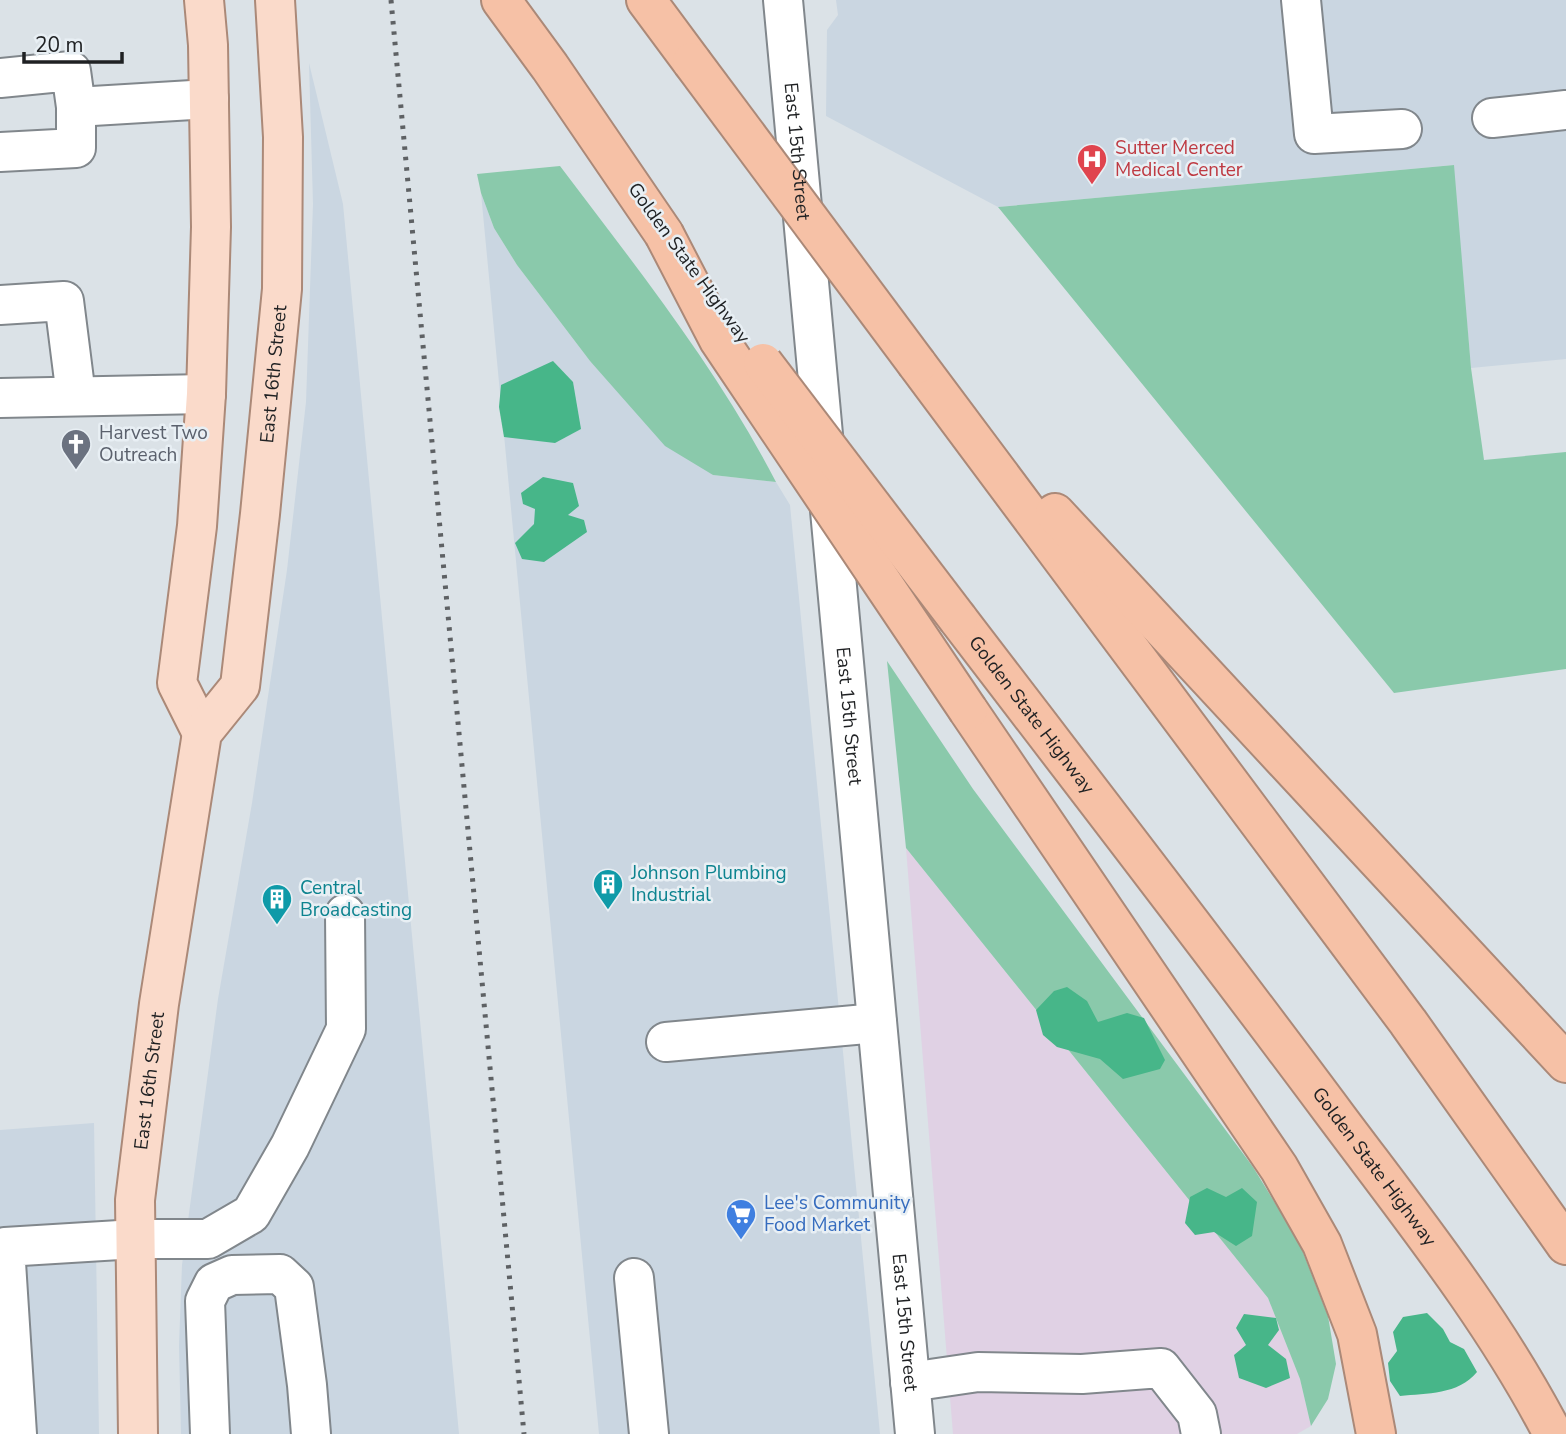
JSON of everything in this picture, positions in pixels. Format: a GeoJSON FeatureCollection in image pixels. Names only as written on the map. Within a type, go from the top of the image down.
{"type":"FeatureCollection","features":[{"type":"Feature","properties":{"kind":"highway","name":"Golden State Highway"},"geometry":{"type":"LineString","coordinates":[[501,0],[664,234],[1296,1062],[1466,1290],[1534,1396],[1553,1434]]}},
{"type":"Feature","properties":{"kind":"highway"},"geometry":{"type":"LineString","coordinates":[[646,0],[1408,1022],[1566,1245]]}},
{"type":"Feature","properties":{"kind":"highway"},"geometry":{"type":"LineString","coordinates":[[664,234],[719,340],[1286,1179],[1322,1244],[1357,1334],[1376,1434]]}},
{"type":"Feature","properties":{"kind":"highway"},"geometry":{"type":"LineString","coordinates":[[918,364],[1566,1063]]}},
{"type":"Feature","properties":{"kind":"main road"},"geometry":{"type":"LineString","coordinates":[[202,733],[177,683],[197,526],[206,394],[211,227],[204,0]]}},
{"type":"Feature","properties":{"kind":"main road","name":"East 16th Street"},"geometry":{"type":"LineString","coordinates":[[138,1434],[135,1200],[159,1004],[202,733],[240,686],[261,514],[282,289],[283,137],[275,0]]}},
{"type":"Feature","properties":{"kind":"street","name":"East 15th Street"},"geometry":{"type":"LineString","coordinates":[[782,0],[915,1434]]}},
{"type":"Feature","properties":{"kind":"street"},"geometry":{"type":"LineString","coordinates":[[1301,0],[1314,134],[1402,129]]}},
{"type":"Feature","properties":{"kind":"street"},"geometry":{"type":"LineString","coordinates":[[0,78],[71,71],[76,107],[76,148],[0,152]]}},
{"type":"Feature","properties":{"kind":"street"},"geometry":{"type":"LineString","coordinates":[[76,107],[209,99]]}},
{"type":"Feature","properties":{"kind":"street"},"geometry":{"type":"LineString","coordinates":[[1492,118],[1566,110]]}},
{"type":"Feature","properties":{"kind":"street"},"geometry":{"type":"LineString","coordinates":[[0,304],[64,301],[76,396]]}},
{"type":"Feature","properties":{"kind":"street"},"geometry":{"type":"LineString","coordinates":[[0,398],[206,394]]}},
{"type":"Feature","properties":{"kind":"street"},"geometry":{"type":"LineString","coordinates":[[18,1434],[5,1247],[136,1239],[208,1239],[251,1214],[290,1146],[346,1029],[345,914]]}},
{"type":"Feature","properties":{"kind":"street"},"geometry":{"type":"LineString","coordinates":[[666,1042],[877,1023]]}},
{"type":"Feature","properties":{"kind":"street"},"geometry":{"type":"LineString","coordinates":[[210,1434],[205,1301],[214,1283],[232,1275],[280,1274],[294,1287],[311,1434]]}},
{"type":"Feature","properties":{"kind":"street"},"geometry":{"type":"LineString","coordinates":[[634,1278],[649,1434]]}},
{"type":"Feature","properties":{"kind":"street"},"geometry":{"type":"LineString","coordinates":[[910,1382],[978,1372],[1082,1374],[1161,1368],[1197,1414],[1201,1434]]}},
{"type":"Feature","properties":{"kind":"shaded area","name":"Sutter Merced Medical Center"},"geometry":{"type":"Polygon","coordinates":[[[836,0],[1566,0],[1566,359],[1471,368],[1453,165],[998,207],[826,116],[827,30],[838,15],[836,0]]]}},
{"type":"Feature","properties":{"kind":"shaded area"},"geometry":{"type":"Polygon","coordinates":[[[309,63],[343,204],[459,1434],[181,1434],[179,1346],[182,1265],[218,999],[252,803],[287,570],[306,402],[313,204],[309,63]]]}},
{"type":"Feature","properties":{"kind":"shaded area"},"geometry":{"type":"Polygon","coordinates":[[[481,193],[494,228],[517,265],[590,361],[713,475],[776,482],[790,505],[880,1434],[599,1434],[481,193]]]}},
{"type":"Feature","properties":{"kind":"shaded area"},"geometry":{"type":"Polygon","coordinates":[[[906,848],[1268,1298],[1300,1379],[1311,1426],[1297,1434],[953,1434],[906,848]]]}},
{"type":"Feature","properties":{"kind":"shaded area"},"geometry":{"type":"Polygon","coordinates":[[[94,1123],[99,1434],[0,1434],[0,1130],[94,1123]]]}},
{"type":"Feature","properties":{"kind":"green space"},"geometry":{"type":"Polygon","coordinates":[[[1454,165],[1471,368],[1484,460],[1566,452],[1566,669],[1394,693],[998,207],[1454,165]]]}},
{"type":"Feature","properties":{"kind":"green space"},"geometry":{"type":"Polygon","coordinates":[[[560,166],[702,359],[776,482],[713,475],[665,446],[590,361],[517,265],[494,228],[477,174],[560,166]]]}},
{"type":"Feature","properties":{"kind":"green space"},"geometry":{"type":"Polygon","coordinates":[[[553,361],[573,382],[581,429],[555,443],[504,437],[499,407],[501,385],[553,361]]]}},
{"type":"Feature","properties":{"kind":"green space"},"geometry":{"type":"Polygon","coordinates":[[[543,477],[573,483],[579,506],[568,515],[584,520],[587,532],[544,562],[522,559],[515,543],[534,524],[535,509],[523,504],[521,493],[543,477]]]}},
{"type":"Feature","properties":{"kind":"green space"},"geometry":{"type":"Polygon","coordinates":[[[887,661],[973,789],[1253,1167],[1299,1242],[1328,1316],[1336,1364],[1328,1399],[1311,1426],[1300,1379],[1268,1298],[906,848],[887,661]]]}},
{"type":"Feature","properties":{"kind":"green space"},"geometry":{"type":"Polygon","coordinates":[[[1067,987],[1087,1001],[1098,1022],[1127,1013],[1144,1018],[1165,1060],[1160,1069],[1123,1079],[1100,1059],[1057,1047],[1043,1035],[1036,1010],[1054,991],[1067,987]]]}},
{"type":"Feature","properties":{"kind":"green space"},"geometry":{"type":"Polygon","coordinates":[[[1207,1188],[1226,1197],[1242,1188],[1257,1202],[1252,1236],[1236,1246],[1214,1232],[1195,1235],[1185,1223],[1190,1197],[1207,1188]]]}},
{"type":"Feature","properties":{"kind":"green space"},"geometry":{"type":"Polygon","coordinates":[[[1427,1313],[1443,1329],[1450,1342],[1464,1349],[1477,1372],[1469,1380],[1451,1389],[1400,1396],[1390,1381],[1388,1363],[1397,1351],[1393,1332],[1403,1317],[1427,1313]]]}},
{"type":"Feature","properties":{"kind":"green space"},"geometry":{"type":"Polygon","coordinates":[[[1244,1314],[1276,1318],[1279,1330],[1268,1345],[1286,1359],[1290,1378],[1266,1388],[1239,1378],[1234,1355],[1246,1345],[1236,1328],[1244,1314]]]}},
{"type":"Feature","properties":{"kind":"railway"},"geometry":{"type":"LineString","coordinates":[[391,0],[524,1434]]}},
{"type":"Feature","properties":{"kind":"place","name":"Sutter Merced Medical Center"},"geometry":{"type":"Point","coordinates":[1092,186]}},
{"type":"Feature","properties":{"kind":"place","name":"Harvest Two Outreach"},"geometry":{"type":"Point","coordinates":[76,471]}},
{"type":"Feature","properties":{"kind":"place","name":"Johnson Plumbing Industrial"},"geometry":{"type":"Point","coordinates":[608,911]}},
{"type":"Feature","properties":{"kind":"place","name":"Central Broadcasting"},"geometry":{"type":"Point","coordinates":[277,926]}},
{"type":"Feature","properties":{"kind":"place","name":"Lee's Community Food Market"},"geometry":{"type":"Point","coordinates":[741,1241]}}]}
